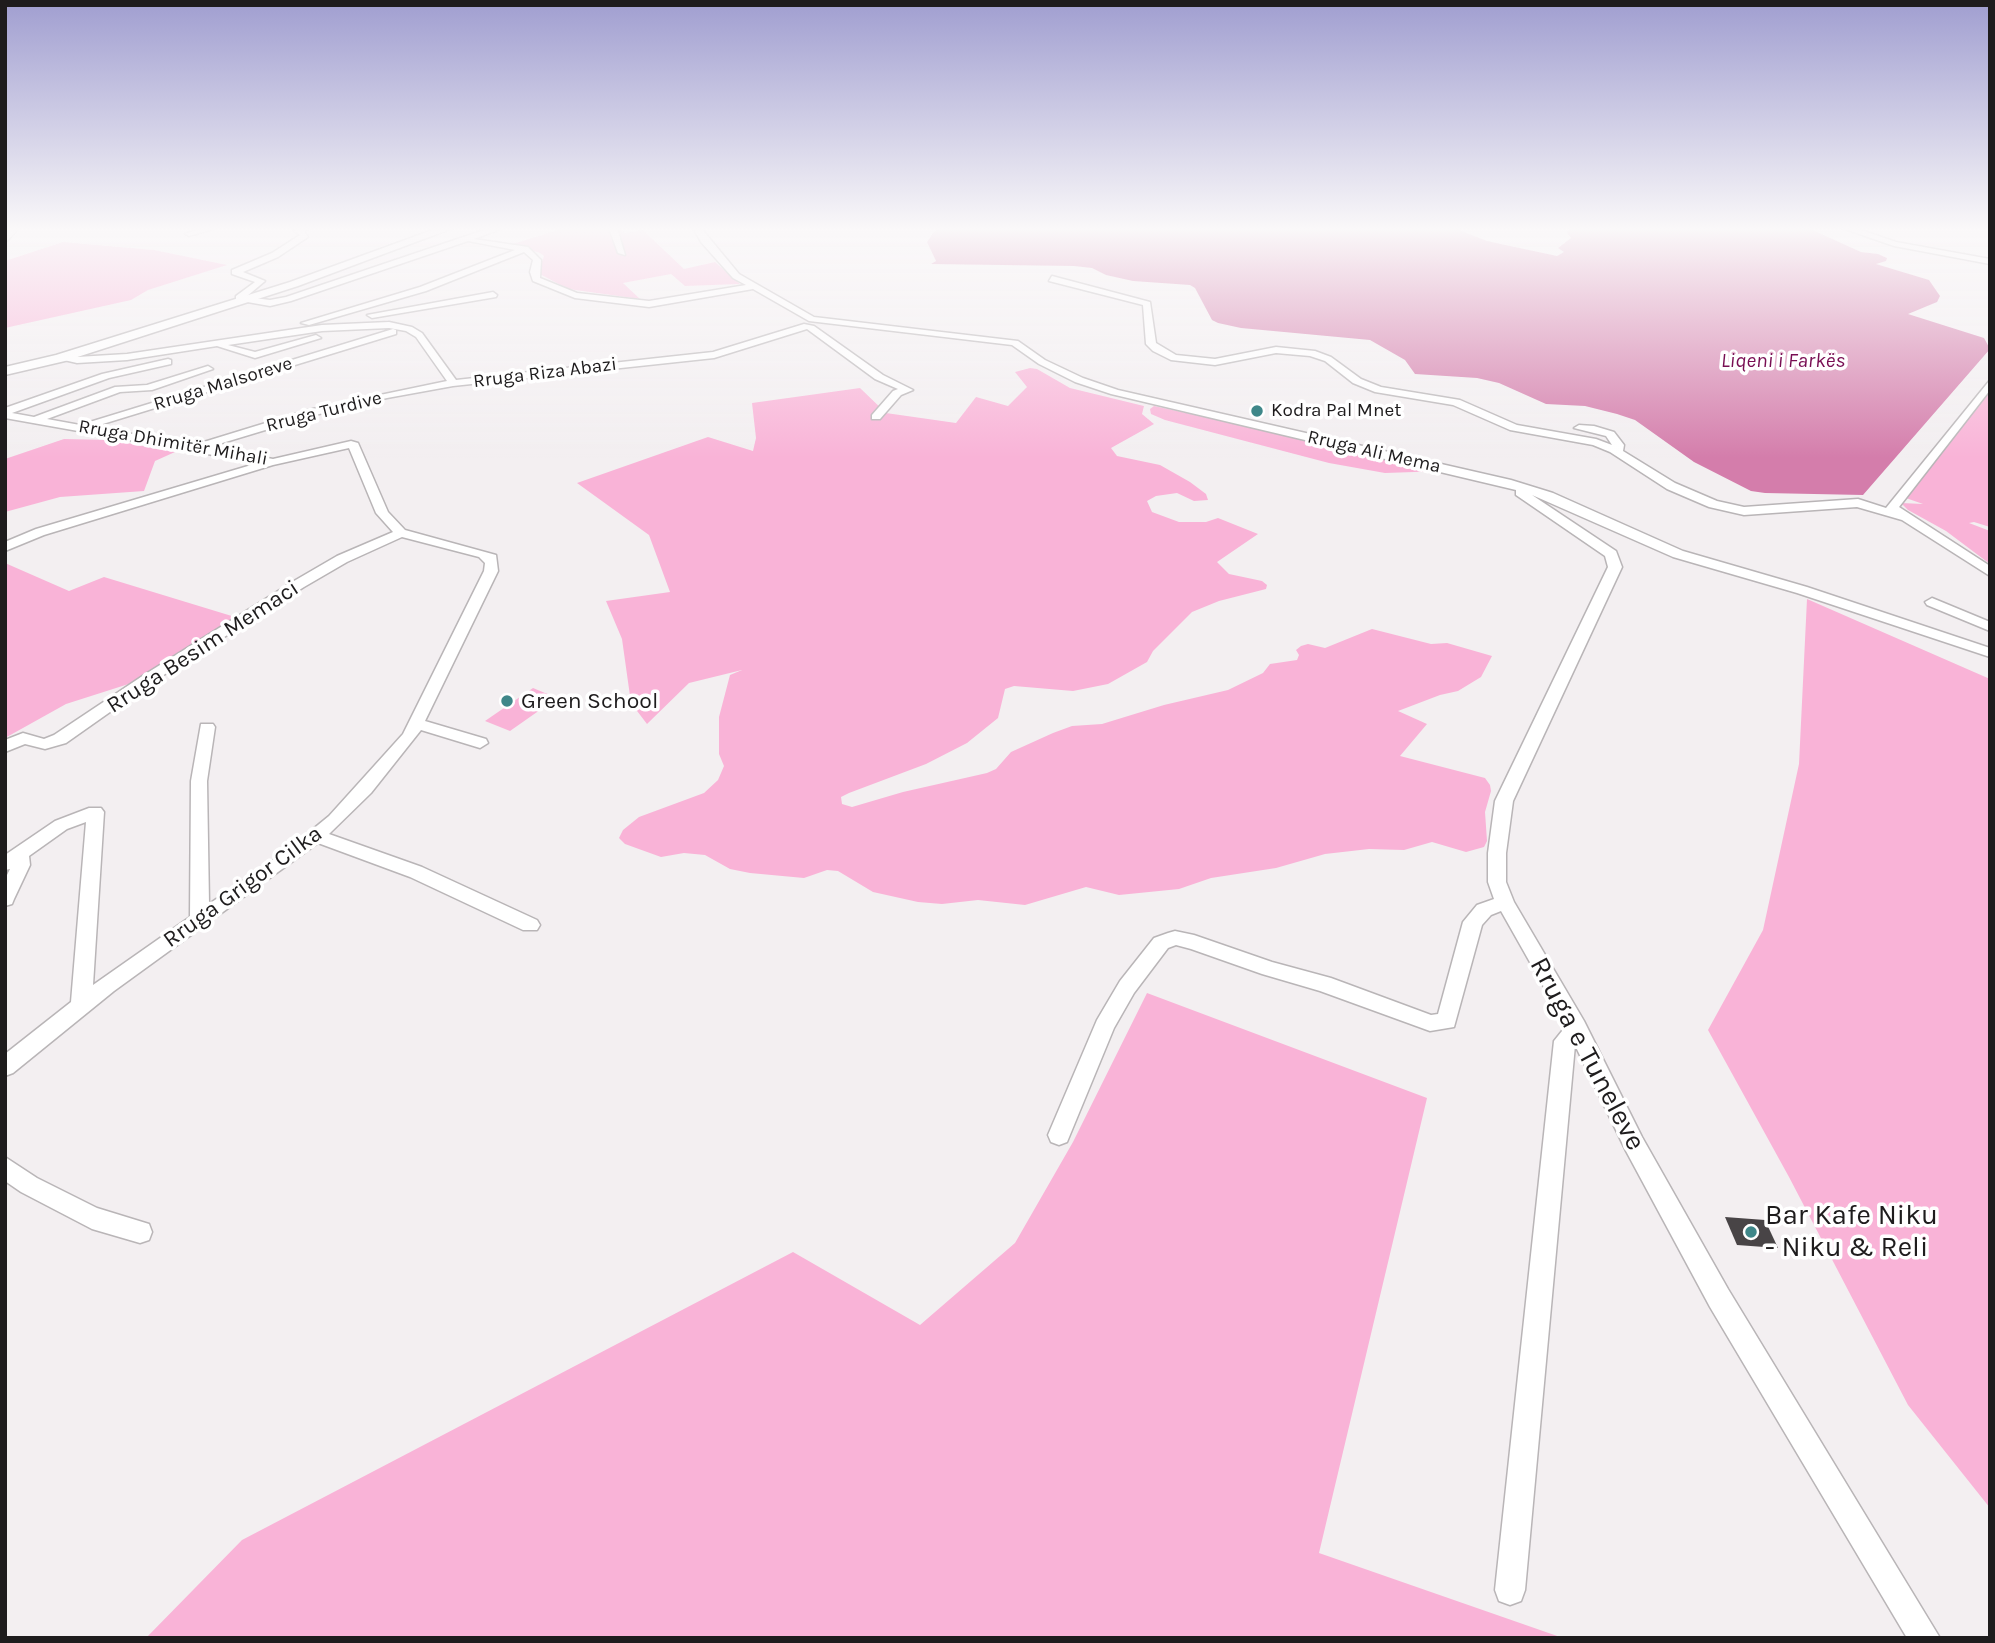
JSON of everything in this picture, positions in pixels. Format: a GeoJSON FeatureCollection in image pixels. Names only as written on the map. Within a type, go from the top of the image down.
{"type":"FeatureCollection","features":[{"type":"Feature","properties":{"kind":"main road"},"geometry":{"type":"LineString","coordinates":[[5,371],[60,358],[229,305]]}},
{"type":"Feature","properties":{"kind":"street"},"geometry":{"type":"LineString","coordinates":[[280,334],[326,316],[367,305]]}},
{"type":"Feature","properties":{"kind":"street"},"geometry":{"type":"LineString","coordinates":[[60,358],[99,359],[217,345],[322,328],[391,310],[427,305]]}},
{"type":"Feature","properties":{"kind":"street","name":"Rruga Ali Mema"},"geometry":{"type":"LineString","coordinates":[[783,305],[811,325],[1002,340],[1026,349],[1042,362],[1062,372],[1115,392],[1507,483],[1549,496],[1678,554],[1802,590],[1990,653]]}},
{"type":"Feature","properties":{"kind":"street"},"geometry":{"type":"LineString","coordinates":[[1146,305],[1149,308],[1152,344],[1174,358],[1226,361],[1276,350],[1302,351],[1328,359],[1368,386],[1393,393],[1456,402],[1514,428],[1556,435],[1577,429],[1594,429],[1614,439],[1618,445],[1617,452],[1636,465],[1666,475],[1685,489],[1688,495],[1713,504],[1744,511],[1848,503],[1880,508],[1931,531],[1990,572]]}},
{"type":"Feature","properties":{"kind":"street"},"geometry":{"type":"LineString","coordinates":[[811,325],[841,352],[897,390],[876,417]]}},
{"type":"Feature","properties":{"kind":"street","name":"Rruga Riza Abazi"},"geometry":{"type":"LineString","coordinates":[[403,327],[419,335],[453,383],[714,355],[811,325]]}},
{"type":"Feature","properties":{"kind":"street"},"geometry":{"type":"LineString","coordinates":[[322,328],[403,327]]}},
{"type":"Feature","properties":{"kind":"street","name":"Rruga Malsoreve"},"geometry":{"type":"LineString","coordinates":[[82,427],[403,327]]}},
{"type":"Feature","properties":{"kind":"street"},"geometry":{"type":"LineString","coordinates":[[217,345],[255,355],[333,333]]}},
{"type":"Feature","properties":{"kind":"street"},"geometry":{"type":"LineString","coordinates":[[8,416],[106,376],[230,349]]}},
{"type":"Feature","properties":{"kind":"street"},"geometry":{"type":"LineString","coordinates":[[37,420],[119,389],[148,388],[208,369]]}},
{"type":"Feature","properties":{"kind":"street","name":"Rruga Turdive"},"geometry":{"type":"LineString","coordinates":[[196,447],[312,412],[453,383]]}},
{"type":"Feature","properties":{"kind":"street"},"geometry":{"type":"LineString","coordinates":[[1904,517],[1894,510],[1892,504],[1990,383]]}},
{"type":"Feature","properties":{"kind":"street","name":"Rruga Dhimitër Mihali"},"geometry":{"type":"LineString","coordinates":[[8,416],[273,462],[353,444],[382,513],[401,533]]}},
{"type":"Feature","properties":{"kind":"street"},"geometry":{"type":"LineString","coordinates":[[5,547],[40,532],[273,462]]}},
{"type":"Feature","properties":{"kind":"street","name":"Rruga e Tuneleve"},"geometry":{"type":"LineString","coordinates":[[1507,483],[1597,543],[1611,554],[1615,561],[1613,573],[1504,801],[1497,853],[1497,882],[1505,902],[1577,1027],[1634,1144],[1719,1298],[1796,1422],[1917,1633]]}},
{"type":"Feature","properties":{"kind":"street","name":"Rruga Grigor Cilka"},"geometry":{"type":"LineString","coordinates":[[5,1067],[81,1006],[316,836],[365,789],[410,736],[491,570],[491,558],[401,533]]}},
{"type":"Feature","properties":{"kind":"street","name":"Rruga Besim Memaci"},"geometry":{"type":"LineString","coordinates":[[5,747],[23,738],[45,744],[60,739],[149,678],[299,584],[342,559],[401,533]]}},
{"type":"Feature","properties":{"kind":"street"},"geometry":{"type":"LineString","coordinates":[[1932,601],[1990,627]]}},
{"type":"Feature","properties":{"kind":"street"},"geometry":{"type":"LineString","coordinates":[[415,723],[480,743]]}},
{"type":"Feature","properties":{"kind":"street"},"geometry":{"type":"LineString","coordinates":[[200,918],[198,781],[207,727]]}},
{"type":"Feature","properties":{"kind":"street"},"geometry":{"type":"LineString","coordinates":[[5,899],[21,865],[13,858],[61,825],[95,812],[81,1006]]}},
{"type":"Feature","properties":{"kind":"street"},"geometry":{"type":"LineString","coordinates":[[316,836],[416,872],[530,925]]}},
{"type":"Feature","properties":{"kind":"street"},"geometry":{"type":"LineString","coordinates":[[1059,1135],[1104,1026],[1127,988],[1161,943],[1175,938],[1194,942],[1269,969],[1324,984],[1430,1023],[1447,1021],[1461,959],[1474,922],[1484,910],[1505,902]]}},
{"type":"Feature","properties":{"kind":"street"},"geometry":{"type":"LineString","coordinates":[[1510,1591],[1565,1041],[1577,1027]]}},
{"type":"Feature","properties":{"kind":"street"},"geometry":{"type":"LineString","coordinates":[[5,1167],[29,1185],[92,1218],[140,1232]]}},
{"type":"Feature","properties":{"kind":"shaded area"},"geometry":{"type":"Polygon","coordinates":[[[5,305],[110,305],[5,328],[5,305]]]}},
{"type":"Feature","properties":{"kind":"shaded area"},"geometry":{"type":"Polygon","coordinates":[[[1037,369],[1070,388],[1144,406],[1142,414],[1154,424],[1111,448],[1117,456],[1160,465],[1190,482],[1206,494],[1208,500],[1194,501],[1177,493],[1156,496],[1147,501],[1152,512],[1179,522],[1206,522],[1218,518],[1258,534],[1217,562],[1229,574],[1262,581],[1267,585],[1266,589],[1219,601],[1192,612],[1153,651],[1147,662],[1108,684],[1073,691],[1014,686],[1005,689],[998,718],[967,743],[926,764],[849,793],[841,797],[842,804],[852,807],[987,773],[996,769],[1011,752],[1053,733],[1072,726],[1102,724],[1164,705],[1228,690],[1263,673],[1270,664],[1297,660],[1299,655],[1296,650],[1301,646],[1308,644],[1325,648],[1372,629],[1431,644],[1447,643],[1492,656],[1481,677],[1458,691],[1398,711],[1427,724],[1400,756],[1485,778],[1490,785],[1485,812],[1487,841],[1484,847],[1466,852],[1432,842],[1404,850],[1369,849],[1325,854],[1276,868],[1211,878],[1179,889],[1119,895],[1086,887],[1025,905],[978,900],[942,904],[918,902],[873,892],[838,871],[827,870],[804,878],[750,873],[730,869],[705,855],[684,853],[661,857],[625,844],[619,838],[623,830],[639,817],[704,793],[718,780],[724,766],[719,754],[719,717],[730,675],[742,670],[689,683],[647,724],[631,703],[622,639],[606,601],[670,592],[649,535],[577,483],[708,437],[753,451],[756,438],[752,403],[860,388],[886,413],[956,423],[976,397],[1008,406],[1027,387],[1015,372],[1037,369]]]}},
{"type":"Feature","properties":{"kind":"shaded area"},"geometry":{"type":"Polygon","coordinates":[[[1990,389],[1990,527],[1969,523],[1990,531],[1990,564],[1946,531],[1908,510],[1901,503],[1923,504],[1903,497],[1990,389]]]}},
{"type":"Feature","properties":{"kind":"shaded area"},"geometry":{"type":"Polygon","coordinates":[[[1154,406],[1443,471],[1385,473],[1329,463],[1165,420],[1151,414],[1150,409],[1154,406]]]}},
{"type":"Feature","properties":{"kind":"shaded area"},"geometry":{"type":"Polygon","coordinates":[[[64,439],[111,440],[175,452],[155,461],[144,491],[60,497],[5,512],[5,459],[64,439]]]}},
{"type":"Feature","properties":{"kind":"shaded area"},"geometry":{"type":"Polygon","coordinates":[[[5,563],[69,591],[104,577],[235,617],[138,681],[66,704],[5,738],[5,563]]]}},
{"type":"Feature","properties":{"kind":"shaded area"},"geometry":{"type":"Polygon","coordinates":[[[1807,599],[1990,679],[1990,1508],[1908,1405],[1789,1177],[1708,1030],[1763,930],[1799,764],[1807,599]]]}},
{"type":"Feature","properties":{"kind":"shaded area"},"geometry":{"type":"Polygon","coordinates":[[[533,688],[557,698],[510,731],[485,721],[533,688]]]}},
{"type":"Feature","properties":{"kind":"shaded area"},"geometry":{"type":"Polygon","coordinates":[[[1147,993],[1427,1098],[1319,1553],[1563,1638],[146,1638],[242,1540],[793,1252],[920,1325],[1015,1243],[1073,1142],[1147,993]]]}},
{"type":"Feature","properties":{"kind":"water","name":"Liqeni i Farkës"},"geometry":{"type":"Polygon","coordinates":[[[1204,305],[1931,305],[1908,314],[1984,338],[1990,349],[1863,495],[1765,493],[1751,491],[1694,462],[1635,420],[1617,414],[1585,406],[1546,404],[1499,383],[1477,378],[1415,374],[1405,360],[1370,340],[1241,328],[1212,320],[1204,305]]]}},
{"type":"Feature","properties":{"kind":"building","name":"Bar Kafe Niku - Niku & Reli"},"geometry":{"type":"Polygon","coordinates":[[[1725,1217],[1765,1220],[1778,1248],[1737,1245],[1725,1217]]]}},
{"type":"Feature","properties":{"kind":"place","name":"Kodra Pal Mnet"},"geometry":{"type":"Point","coordinates":[1257,411]}},
{"type":"Feature","properties":{"kind":"place","name":"Green School"},"geometry":{"type":"Point","coordinates":[507,701]}},
{"type":"Feature","properties":{"kind":"place","name":"Bar Kafe Niku - Niku & Reli"},"geometry":{"type":"Point","coordinates":[1751,1232]}}]}
